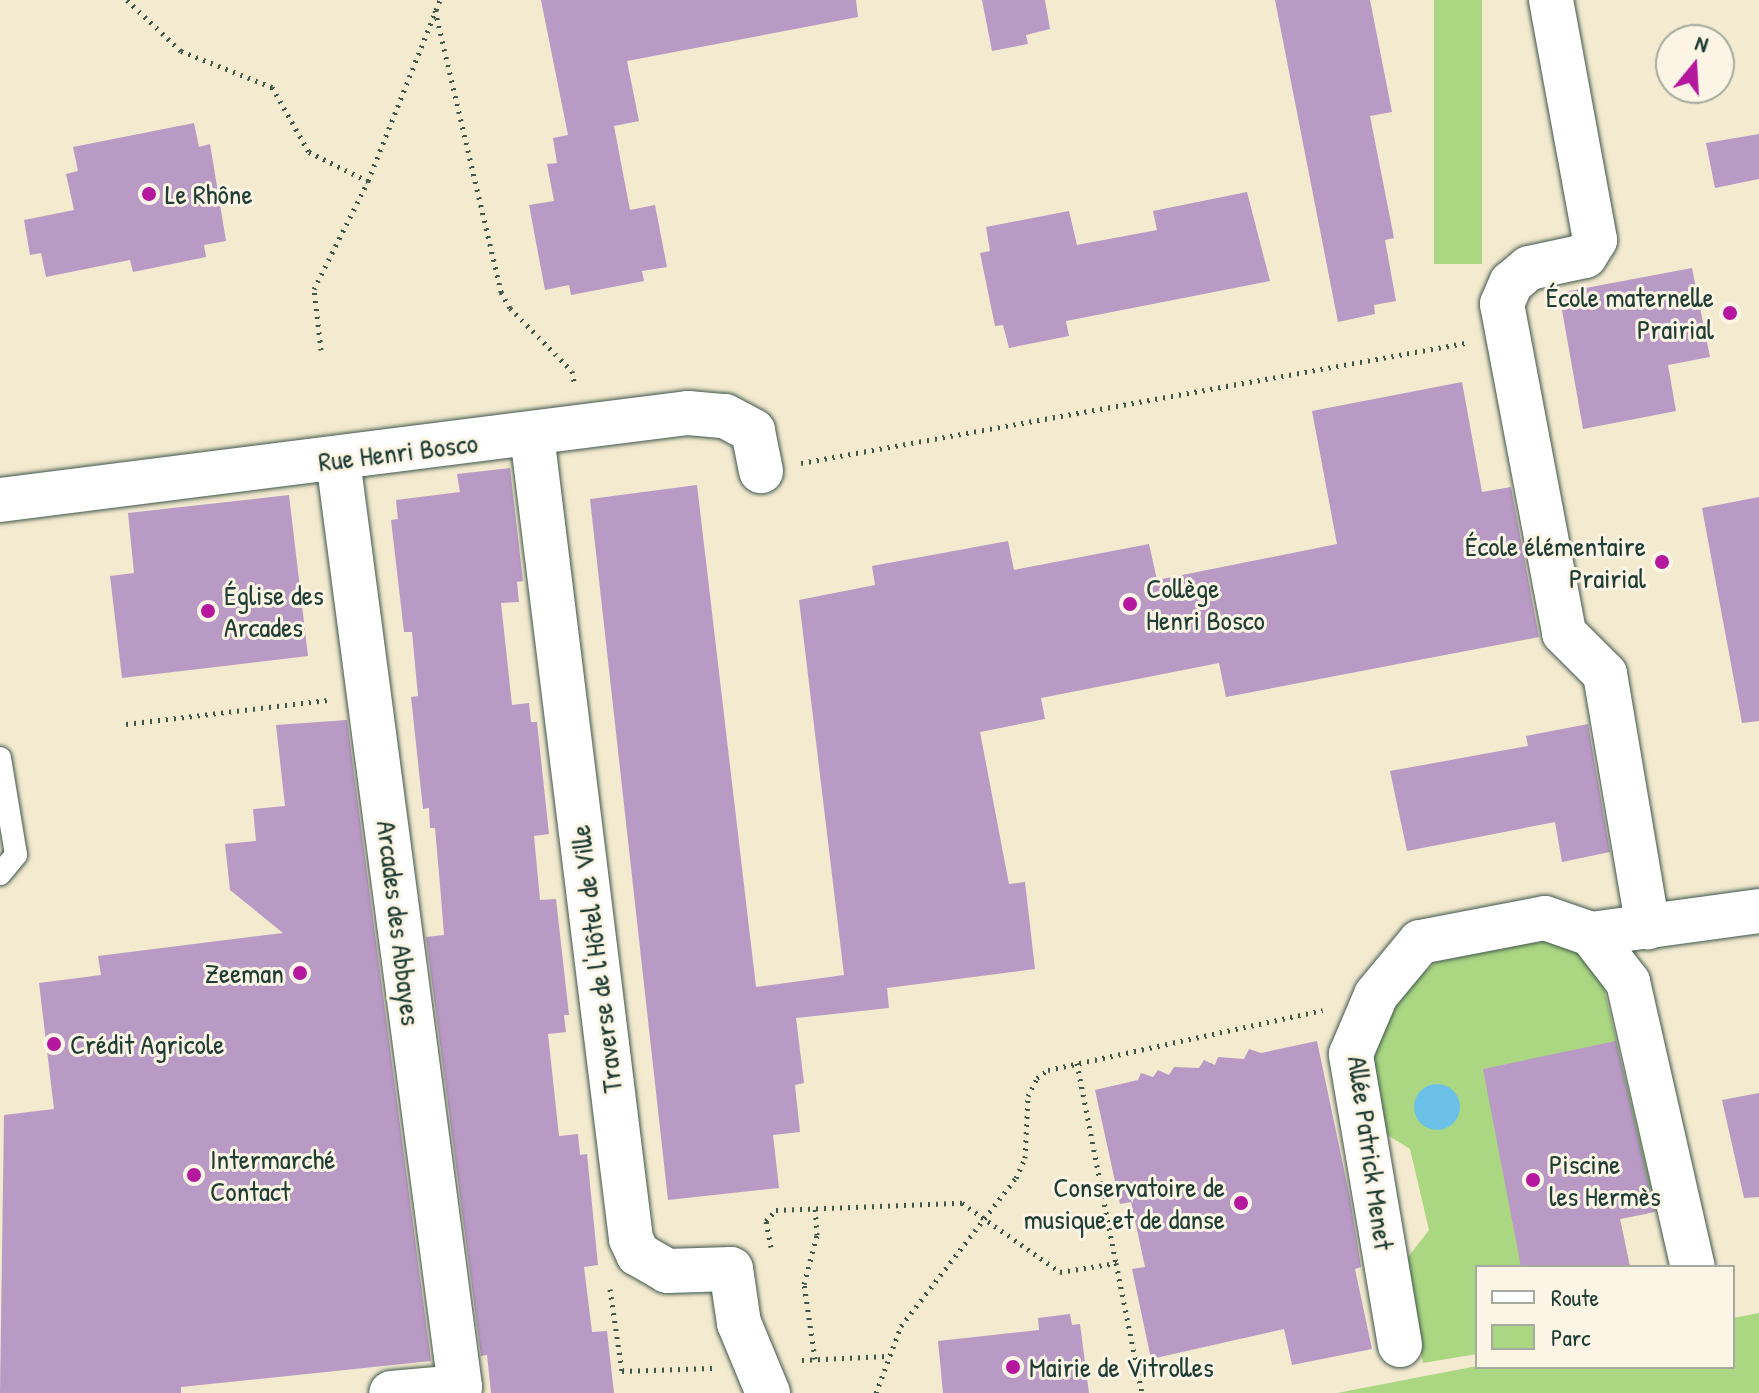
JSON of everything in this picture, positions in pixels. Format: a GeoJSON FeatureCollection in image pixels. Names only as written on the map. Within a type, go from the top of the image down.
{"type":"FeatureCollection","features":[{"type":"Feature","properties":{"kind":"street"},"geometry":{"type":"LineString","coordinates":[[1551,0],[1595,240],[1585,256],[1529,268],[1511,283],[1502,304],[1564,633],[1605,674],[1648,927]]}},
{"type":"Feature","properties":{"kind":"street","name":"Rue Henri Bosco"},"geometry":{"type":"LineString","coordinates":[[0,500],[338,460],[688,413],[725,416],[753,431],[761,471]]}},
{"type":"Feature","properties":{"kind":"street","name":"Traverse de l'Hôtel de Ville"},"geometry":{"type":"LineString","coordinates":[[532,435],[631,1239],[638,1254],[667,1271],[731,1269]]}},
{"type":"Feature","properties":{"kind":"street","name":"Arcades des Abbayes"},"geometry":{"type":"LineString","coordinates":[[338,460],[460,1387],[391,1393]]}},
{"type":"Feature","properties":{"kind":"street","name":"Allée Patrick Menet"},"geometry":{"type":"LineString","coordinates":[[1400,1345],[1351,1054],[1376,995],[1420,942],[1545,918],[1591,934],[1759,911]]}},
{"type":"Feature","properties":{"kind":"street"},"geometry":{"type":"LineString","coordinates":[[1591,934],[1628,982],[1693,1265]]}},
{"type":"Feature","properties":{"kind":"street"},"geometry":{"type":"LineString","coordinates":[[731,1269],[739,1323],[768,1393]]}},
{"type":"Feature","properties":{"kind":"lane"},"geometry":{"type":"LineString","coordinates":[[0,758],[16,855],[0,874]]}},
{"type":"Feature","properties":{"kind":"path"},"geometry":{"type":"LineString","coordinates":[[127,0],[181,51],[272,87],[309,152],[368,181]]}},
{"type":"Feature","properties":{"kind":"path"},"geometry":{"type":"LineString","coordinates":[[321,350],[314,289],[368,181],[440,0]]}},
{"type":"Feature","properties":{"kind":"path"},"geometry":{"type":"LineString","coordinates":[[435,10],[501,292],[510,308],[572,371],[583,427]]}},
{"type":"Feature","properties":{"kind":"path"},"geometry":{"type":"LineString","coordinates":[[761,471],[1508,335]]}},
{"type":"Feature","properties":{"kind":"path"},"geometry":{"type":"LineString","coordinates":[[126,724],[370,695]]}},
{"type":"Feature","properties":{"kind":"path"},"geometry":{"type":"LineString","coordinates":[[876,1393],[901,1326],[986,1217],[1025,1158],[1028,1096],[1037,1078],[1077,1063],[1321,1010],[1367,1017]]}},
{"type":"Feature","properties":{"kind":"path"},"geometry":{"type":"LineString","coordinates":[[1077,1063],[1142,1393]]}},
{"type":"Feature","properties":{"kind":"path"},"geometry":{"type":"LineString","coordinates":[[731,1269],[770,1263],[769,1214],[815,1207],[941,1200],[962,1203],[986,1217],[1060,1272],[1116,1263]]}},
{"type":"Feature","properties":{"kind":"path"},"geometry":{"type":"LineString","coordinates":[[815,1207],[817,1235],[804,1284],[815,1359]]}},
{"type":"Feature","properties":{"kind":"green space"},"geometry":{"type":"Polygon","coordinates":[[[1434,0],[1482,0],[1482,264],[1434,264],[1434,0]]]}},
{"type":"Feature","properties":{"kind":"green space","name":"Piscine les Hermès"},"geometry":{"type":"Polygon","coordinates":[[[1548,940],[1586,956],[1603,984],[1657,1211],[1620,1219],[1630,1265],[1475,1265],[1475,1354],[1423,1363],[1405,1261],[1429,1230],[1410,1149],[1386,1134],[1372,1063],[1379,1028],[1390,1003],[1436,962],[1548,940]]]}},
{"type":"Feature","properties":{"kind":"green space"},"geometry":{"type":"Polygon","coordinates":[[[1759,1313],[1759,1393],[1337,1393],[1475,1366],[1475,1369],[1735,1369],[1735,1318],[1759,1313]]]}},
{"type":"Feature","properties":{"kind":"water"},"geometry":{"type":"Polygon","coordinates":[[[1437,1084],[1453,1091],[1460,1107],[1453,1123],[1437,1130],[1421,1123],[1414,1107],[1421,1091],[1437,1084]]]}},
{"type":"Feature","properties":{"kind":"building"},"geometry":{"type":"Polygon","coordinates":[[[541,0],[856,0],[858,17],[627,61],[639,121],[614,126],[630,210],[655,205],[667,267],[642,271],[644,281],[571,295],[569,285],[545,290],[529,205],[554,201],[547,164],[557,163],[553,138],[568,135],[541,0]]]}},
{"type":"Feature","properties":{"kind":"building"},"geometry":{"type":"Polygon","coordinates":[[[982,0],[1045,0],[1050,29],[1026,35],[1028,44],[992,51],[982,0]]]}},
{"type":"Feature","properties":{"kind":"building"},"geometry":{"type":"Polygon","coordinates":[[[1275,0],[1370,0],[1392,112],[1370,116],[1394,238],[1385,240],[1396,301],[1374,305],[1375,314],[1338,322],[1275,0]]]}},
{"type":"Feature","properties":{"kind":"building","name":"Le Rhône"},"geometry":{"type":"Polygon","coordinates":[[[194,123],[199,147],[210,144],[226,241],[204,245],[206,257],[133,272],[130,260],[46,277],[41,253],[30,255],[24,220],[74,210],[66,174],[78,171],[73,147],[194,123]]]}},
{"type":"Feature","properties":{"kind":"building"},"geometry":{"type":"Polygon","coordinates":[[[1759,134],[1759,179],[1715,188],[1706,143],[1759,134]]]}},
{"type":"Feature","properties":{"kind":"building"},"geometry":{"type":"Polygon","coordinates":[[[1247,192],[1270,281],[1066,321],[1069,336],[1009,348],[1003,325],[995,326],[980,253],[990,251],[986,227],[1069,211],[1077,245],[1157,230],[1153,211],[1247,192]]]}},
{"type":"Feature","properties":{"kind":"building"},"geometry":{"type":"Polygon","coordinates":[[[1692,268],[1710,357],[1668,365],[1676,411],[1583,429],[1559,293],[1692,268]]]}},
{"type":"Feature","properties":{"kind":"building"},"geometry":{"type":"Polygon","coordinates":[[[1462,382],[1482,492],[1511,487],[1539,637],[1226,697],[1219,663],[1041,698],[1045,719],[980,732],[1009,884],[1025,882],[1035,969],[887,988],[889,1008],[796,1018],[804,1083],[795,1085],[800,1132],[773,1135],[779,1188],[668,1200],[590,499],[697,485],[756,987],[844,975],[799,600],[875,585],[872,566],[1008,541],[1014,570],[1149,544],[1157,580],[1337,544],[1312,411],[1462,382]]]}},
{"type":"Feature","properties":{"kind":"building"},"geometry":{"type":"Polygon","coordinates":[[[510,468],[523,581],[517,582],[519,602],[501,603],[512,705],[529,703],[531,722],[537,722],[549,834],[534,836],[540,900],[556,899],[569,1015],[564,1015],[566,1032],[548,1034],[559,1136],[578,1134],[580,1155],[587,1154],[598,1265],[584,1267],[592,1332],[607,1331],[614,1393],[491,1393],[487,1355],[481,1356],[426,937],[444,935],[441,897],[435,828],[430,828],[429,808],[423,809],[411,697],[418,696],[412,632],[404,632],[391,520],[398,519],[396,500],[460,492],[457,474],[510,468]]]}},
{"type":"Feature","properties":{"kind":"building","name":"Église des Arcades"},"geometry":{"type":"Polygon","coordinates":[[[289,495],[308,656],[122,678],[110,576],[134,573],[128,513],[289,495]]]}},
{"type":"Feature","properties":{"kind":"building"},"geometry":{"type":"Polygon","coordinates":[[[1759,497],[1759,721],[1742,723],[1702,508],[1759,497]]]}},
{"type":"Feature","properties":{"kind":"building","name":"Intermarché Contact"},"geometry":{"type":"Polygon","coordinates":[[[347,720],[431,1361],[181,1387],[181,1393],[0,1393],[4,1115],[54,1109],[39,983],[101,975],[98,956],[283,933],[230,890],[225,844],[256,841],[253,809],[285,806],[276,725],[347,720]]]}},
{"type":"Feature","properties":{"kind":"building"},"geometry":{"type":"Polygon","coordinates":[[[1588,724],[1610,852],[1562,862],[1555,822],[1407,851],[1390,771],[1528,746],[1526,736],[1588,724]]]}},
{"type":"Feature","properties":{"kind":"building","name":"Conservatoire de musique et de danse"},"geometry":{"type":"Polygon","coordinates":[[[1317,1041],[1350,1198],[1361,1267],[1355,1269],[1372,1349],[1292,1365],[1284,1329],[1151,1359],[1132,1269],[1145,1267],[1131,1202],[1120,1204],[1095,1090],[1138,1080],[1141,1073],[1153,1077],[1158,1070],[1169,1075],[1174,1067],[1199,1068],[1204,1060],[1215,1065],[1218,1057],[1244,1059],[1249,1049],[1261,1053],[1317,1041]]]}},
{"type":"Feature","properties":{"kind":"building"},"geometry":{"type":"Polygon","coordinates":[[[1616,1041],[1655,1212],[1620,1219],[1630,1265],[1521,1265],[1483,1069],[1616,1041]]]}},
{"type":"Feature","properties":{"kind":"building"},"geometry":{"type":"Polygon","coordinates":[[[1759,1093],[1759,1197],[1744,1198],[1722,1100],[1759,1093]]]}},
{"type":"Feature","properties":{"kind":"building","name":"Mairie de Vitrolles"},"geometry":{"type":"Polygon","coordinates":[[[1070,1314],[1072,1325],[1080,1324],[1089,1393],[943,1393],[938,1341],[1039,1330],[1038,1318],[1070,1314]]]}},
{"type":"Feature","properties":{"kind":"place","name":"Le Rhône"},"geometry":{"type":"Point","coordinates":[149,194]}},
{"type":"Feature","properties":{"kind":"place","name":"École maternelle Prairial"},"geometry":{"type":"Point","coordinates":[1730,313]}},
{"type":"Feature","properties":{"kind":"place","name":"École élémentaire Prairial"},"geometry":{"type":"Point","coordinates":[1662,562]}},
{"type":"Feature","properties":{"kind":"place","name":"Collège Henri Bosco"},"geometry":{"type":"Point","coordinates":[1130,604]}},
{"type":"Feature","properties":{"kind":"place","name":"Église des Arcades"},"geometry":{"type":"Point","coordinates":[208,611]}},
{"type":"Feature","properties":{"kind":"place","name":"Zeeman"},"geometry":{"type":"Point","coordinates":[300,973]}},
{"type":"Feature","properties":{"kind":"place","name":"Crédit Agricole"},"geometry":{"type":"Point","coordinates":[54,1044]}},
{"type":"Feature","properties":{"kind":"place","name":"Intermarché Contact"},"geometry":{"type":"Point","coordinates":[194,1175]}},
{"type":"Feature","properties":{"kind":"place","name":"Piscine les Hermès"},"geometry":{"type":"Point","coordinates":[1533,1180]}},
{"type":"Feature","properties":{"kind":"place","name":"Conservatoire de musique et de danse"},"geometry":{"type":"Point","coordinates":[1241,1203]}},
{"type":"Feature","properties":{"kind":"place","name":"Mairie de Vitrolles"},"geometry":{"type":"Point","coordinates":[1013,1367]}}]}
